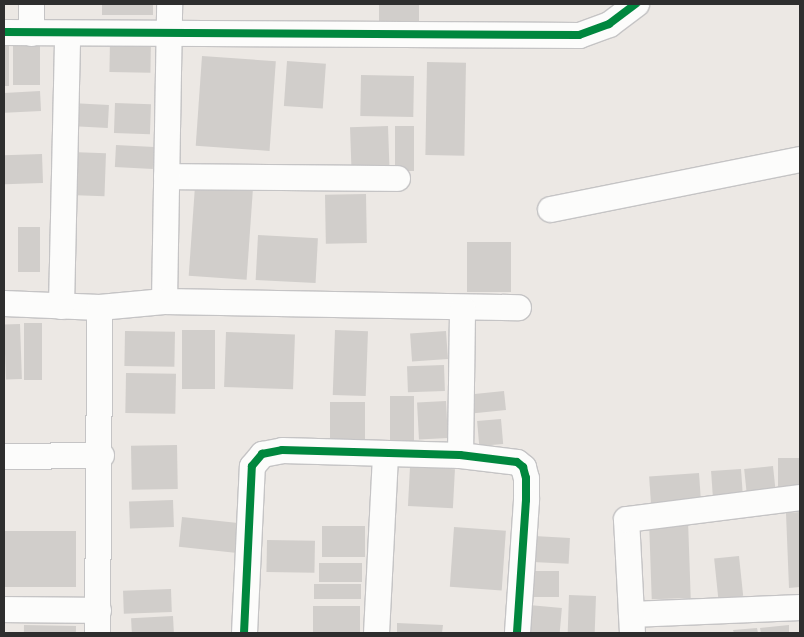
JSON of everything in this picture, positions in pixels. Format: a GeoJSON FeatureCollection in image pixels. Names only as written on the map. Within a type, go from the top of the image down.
{"type":"FeatureCollection","features":[{"type":"Feature","properties":{"kind":"street"},"geometry":{"type":"LineString","coordinates":[[31,4],[31,33]]}},
{"type":"Feature","properties":{"kind":"street"},"geometry":{"type":"LineString","coordinates":[[164,301],[169,4]]}},
{"type":"Feature","properties":{"kind":"street"},"geometry":{"type":"LineString","coordinates":[[4,32],[67,34],[168,31],[514,36],[579,34],[609,24],[636,4]]}},
{"type":"Feature","properties":{"kind":"street"},"geometry":{"type":"LineString","coordinates":[[61,306],[67,34]]}},
{"type":"Feature","properties":{"kind":"street"},"geometry":{"type":"LineString","coordinates":[[550,209],[800,158]]}},
{"type":"Feature","properties":{"kind":"street"},"geometry":{"type":"LineString","coordinates":[[166,176],[397,178]]}},
{"type":"Feature","properties":{"kind":"street"},"geometry":{"type":"LineString","coordinates":[[4,303],[99,307],[164,301],[462,308],[518,307]]}},
{"type":"Feature","properties":{"kind":"street"},"geometry":{"type":"LineString","coordinates":[[4,609],[98,622],[101,455],[99,307]]}},
{"type":"Feature","properties":{"kind":"street"},"geometry":{"type":"LineString","coordinates":[[460,455],[462,308]]}},
{"type":"Feature","properties":{"kind":"street"},"geometry":{"type":"LineString","coordinates":[[244,633],[252,466],[262,454],[282,450],[385,455],[460,455],[517,462],[523,467],[526,517],[518,633]]}},
{"type":"Feature","properties":{"kind":"street"},"geometry":{"type":"LineString","coordinates":[[4,456],[101,455]]}},
{"type":"Feature","properties":{"kind":"street"},"geometry":{"type":"LineString","coordinates":[[376,633],[385,455]]}},
{"type":"Feature","properties":{"kind":"street"},"geometry":{"type":"LineString","coordinates":[[800,498],[626,519],[631,624],[800,607]]}},
{"type":"Feature","properties":{"kind":"building"},"geometry":{"type":"Polygon","coordinates":[[[102,4],[153,4],[153,15],[102,15],[102,4]]]}},
{"type":"Feature","properties":{"kind":"building"},"geometry":{"type":"Polygon","coordinates":[[[379,4],[419,4],[419,30],[379,30],[379,4]]]}},
{"type":"Feature","properties":{"kind":"building"},"geometry":{"type":"Polygon","coordinates":[[[110,39],[151,40],[150,73],[109,72],[110,39]]]}},
{"type":"Feature","properties":{"kind":"building"},"geometry":{"type":"Polygon","coordinates":[[[4,43],[9,43],[9,86],[4,86],[4,43]]]}},
{"type":"Feature","properties":{"kind":"building"},"geometry":{"type":"Polygon","coordinates":[[[13,43],[40,43],[40,85],[13,85],[13,43]]]}},
{"type":"Feature","properties":{"kind":"building"},"geometry":{"type":"Polygon","coordinates":[[[202,56],[276,61],[270,151],[196,146],[202,56]]]}},
{"type":"Feature","properties":{"kind":"building"},"geometry":{"type":"Polygon","coordinates":[[[287,61],[326,64],[323,109],[284,106],[287,61]]]}},
{"type":"Feature","properties":{"kind":"building"},"geometry":{"type":"Polygon","coordinates":[[[427,62],[466,63],[464,156],[425,155],[427,62]]]}},
{"type":"Feature","properties":{"kind":"building"},"geometry":{"type":"Polygon","coordinates":[[[361,75],[414,76],[413,117],[360,116],[361,75]]]}},
{"type":"Feature","properties":{"kind":"building"},"geometry":{"type":"Polygon","coordinates":[[[40,91],[41,111],[5,113],[4,93],[40,91]]]}},
{"type":"Feature","properties":{"kind":"building"},"geometry":{"type":"Polygon","coordinates":[[[71,103],[109,105],[108,128],[70,126],[71,103]]]}},
{"type":"Feature","properties":{"kind":"building"},"geometry":{"type":"Polygon","coordinates":[[[115,103],[151,104],[150,134],[114,133],[115,103]]]}},
{"type":"Feature","properties":{"kind":"building"},"geometry":{"type":"Polygon","coordinates":[[[388,126],[390,172],[352,173],[350,127],[388,126]]]}},
{"type":"Feature","properties":{"kind":"building"},"geometry":{"type":"Polygon","coordinates":[[[395,126],[414,126],[414,171],[395,171],[395,126]]]}},
{"type":"Feature","properties":{"kind":"building"},"geometry":{"type":"Polygon","coordinates":[[[116,145],[154,147],[153,169],[115,167],[116,145]]]}},
{"type":"Feature","properties":{"kind":"building"},"geometry":{"type":"Polygon","coordinates":[[[71,152],[106,153],[104,196],[69,195],[71,152]]]}},
{"type":"Feature","properties":{"kind":"building"},"geometry":{"type":"Polygon","coordinates":[[[42,154],[43,183],[5,184],[4,155],[42,154]]]}},
{"type":"Feature","properties":{"kind":"building"},"geometry":{"type":"Polygon","coordinates":[[[195,186],[253,190],[247,280],[189,276],[195,186]]]}},
{"type":"Feature","properties":{"kind":"building"},"geometry":{"type":"Polygon","coordinates":[[[366,194],[367,243],[326,244],[325,195],[366,194]]]}},
{"type":"Feature","properties":{"kind":"building"},"geometry":{"type":"Polygon","coordinates":[[[18,227],[40,227],[40,272],[18,272],[18,227]]]}},
{"type":"Feature","properties":{"kind":"building"},"geometry":{"type":"Polygon","coordinates":[[[258,235],[318,238],[316,283],[256,280],[258,235]]]}},
{"type":"Feature","properties":{"kind":"building"},"geometry":{"type":"Polygon","coordinates":[[[467,242],[511,242],[511,292],[467,292],[467,242]]]}},
{"type":"Feature","properties":{"kind":"building"},"geometry":{"type":"Polygon","coordinates":[[[24,323],[42,323],[42,380],[24,380],[24,323]]]}},
{"type":"Feature","properties":{"kind":"building"},"geometry":{"type":"Polygon","coordinates":[[[20,324],[22,379],[6,380],[4,325],[20,324]]]}},
{"type":"Feature","properties":{"kind":"building"},"geometry":{"type":"Polygon","coordinates":[[[182,330],[215,330],[215,389],[182,389],[182,330]]]}},
{"type":"Feature","properties":{"kind":"building"},"geometry":{"type":"Polygon","coordinates":[[[335,330],[368,331],[366,396],[333,395],[335,330]]]}},
{"type":"Feature","properties":{"kind":"building"},"geometry":{"type":"Polygon","coordinates":[[[125,331],[175,332],[174,367],[124,366],[125,331]]]}},
{"type":"Feature","properties":{"kind":"building"},"geometry":{"type":"Polygon","coordinates":[[[446,331],[448,359],[412,361],[410,334],[446,331]]]}},
{"type":"Feature","properties":{"kind":"building"},"geometry":{"type":"Polygon","coordinates":[[[226,332],[295,334],[293,389],[224,387],[226,332]]]}},
{"type":"Feature","properties":{"kind":"building"},"geometry":{"type":"Polygon","coordinates":[[[444,365],[445,391],[408,392],[407,366],[444,365]]]}},
{"type":"Feature","properties":{"kind":"building"},"geometry":{"type":"Polygon","coordinates":[[[126,373],[176,374],[175,414],[125,413],[126,373]]]}},
{"type":"Feature","properties":{"kind":"building"},"geometry":{"type":"Polygon","coordinates":[[[504,391],[506,410],[469,414],[467,395],[504,391]]]}},
{"type":"Feature","properties":{"kind":"building"},"geometry":{"type":"Polygon","coordinates":[[[390,396],[414,396],[414,446],[390,446],[390,396]]]}},
{"type":"Feature","properties":{"kind":"building"},"geometry":{"type":"Polygon","coordinates":[[[446,401],[448,438],[419,439],[417,403],[446,401]]]}},
{"type":"Feature","properties":{"kind":"building"},"geometry":{"type":"Polygon","coordinates":[[[330,402],[365,402],[365,440],[330,440],[330,402]]]}},
{"type":"Feature","properties":{"kind":"building"},"geometry":{"type":"Polygon","coordinates":[[[501,419],[503,444],[479,446],[477,421],[501,419]]]}},
{"type":"Feature","properties":{"kind":"building"},"geometry":{"type":"Polygon","coordinates":[[[177,445],[178,489],[132,490],[131,446],[177,445]]]}},
{"type":"Feature","properties":{"kind":"building"},"geometry":{"type":"Polygon","coordinates":[[[778,458],[800,458],[800,491],[778,491],[778,458]]]}},
{"type":"Feature","properties":{"kind":"building"},"geometry":{"type":"Polygon","coordinates":[[[773,466],[776,497],[747,500],[744,469],[773,466]]]}},
{"type":"Feature","properties":{"kind":"building"},"geometry":{"type":"Polygon","coordinates":[[[410,467],[455,469],[453,508],[408,506],[410,467]]]}},
{"type":"Feature","properties":{"kind":"building"},"geometry":{"type":"Polygon","coordinates":[[[741,469],[743,498],[713,500],[711,471],[741,469]]]}},
{"type":"Feature","properties":{"kind":"building"},"geometry":{"type":"Polygon","coordinates":[[[699,473],[701,505],[651,508],[649,476],[699,473]]]}},
{"type":"Feature","properties":{"kind":"building"},"geometry":{"type":"Polygon","coordinates":[[[173,500],[174,527],[130,529],[129,502],[173,500]]]}},
{"type":"Feature","properties":{"kind":"building"},"geometry":{"type":"Polygon","coordinates":[[[800,512],[800,587],[789,588],[786,513],[800,512]]]}},
{"type":"Feature","properties":{"kind":"building"},"geometry":{"type":"Polygon","coordinates":[[[182,517],[243,523],[240,553],[179,547],[182,517]]]}},
{"type":"Feature","properties":{"kind":"building"},"geometry":{"type":"Polygon","coordinates":[[[688,520],[691,598],[652,599],[649,521],[688,520]]]}},
{"type":"Feature","properties":{"kind":"building"},"geometry":{"type":"Polygon","coordinates":[[[322,526],[365,526],[365,557],[322,557],[322,526]]]}},
{"type":"Feature","properties":{"kind":"building"},"geometry":{"type":"Polygon","coordinates":[[[454,527],[506,531],[502,590],[450,587],[454,527]]]}},
{"type":"Feature","properties":{"kind":"building"},"geometry":{"type":"Polygon","coordinates":[[[4,531],[76,531],[76,587],[4,587],[4,531]]]}},
{"type":"Feature","properties":{"kind":"building"},"geometry":{"type":"Polygon","coordinates":[[[534,536],[570,538],[569,564],[533,562],[534,536]]]}},
{"type":"Feature","properties":{"kind":"building"},"geometry":{"type":"Polygon","coordinates":[[[267,540],[315,541],[314,573],[266,572],[267,540]]]}},
{"type":"Feature","properties":{"kind":"building"},"geometry":{"type":"Polygon","coordinates":[[[739,556],[743,596],[718,598],[714,559],[739,556]]]}},
{"type":"Feature","properties":{"kind":"building"},"geometry":{"type":"Polygon","coordinates":[[[319,563],[362,563],[362,582],[319,582],[319,563]]]}},
{"type":"Feature","properties":{"kind":"building"},"geometry":{"type":"Polygon","coordinates":[[[529,571],[559,571],[559,597],[529,597],[529,571]]]}},
{"type":"Feature","properties":{"kind":"building"},"geometry":{"type":"Polygon","coordinates":[[[314,584],[361,584],[361,599],[314,599],[314,584]]]}},
{"type":"Feature","properties":{"kind":"building"},"geometry":{"type":"Polygon","coordinates":[[[171,589],[172,612],[124,614],[123,591],[171,589]]]}},
{"type":"Feature","properties":{"kind":"building"},"geometry":{"type":"Polygon","coordinates":[[[569,595],[596,596],[595,633],[568,633],[569,595]]]}},
{"type":"Feature","properties":{"kind":"building"},"geometry":{"type":"Polygon","coordinates":[[[529,605],[562,608],[560,633],[527,633],[529,605]]]}},
{"type":"Feature","properties":{"kind":"building"},"geometry":{"type":"Polygon","coordinates":[[[313,606],[360,606],[360,633],[313,633],[313,606]]]}},
{"type":"Feature","properties":{"kind":"building"},"geometry":{"type":"Polygon","coordinates":[[[173,616],[174,633],[132,633],[131,618],[173,616]]]}},
{"type":"Feature","properties":{"kind":"building"},"geometry":{"type":"Polygon","coordinates":[[[397,623],[443,625],[442,633],[397,633],[397,623]]]}},
{"type":"Feature","properties":{"kind":"building"},"geometry":{"type":"Polygon","coordinates":[[[24,625],[76,626],[76,633],[24,633],[24,625]]]}},
{"type":"Feature","properties":{"kind":"building"},"geometry":{"type":"Polygon","coordinates":[[[789,625],[789,633],[761,633],[760,628],[789,625]]]}},
{"type":"Feature","properties":{"kind":"building"},"geometry":{"type":"Polygon","coordinates":[[[757,628],[758,633],[734,633],[733,630],[757,628]]]}},
{"type":"Feature","properties":{"kind":"cycle path"},"geometry":{"type":"LineString","coordinates":[[4,32],[579,35],[609,24],[636,4]]}},
{"type":"Feature","properties":{"kind":"cycle path"},"geometry":{"type":"LineString","coordinates":[[244,633],[252,466],[262,454],[282,450],[460,455],[517,462],[523,467],[526,478],[517,633]]}}]}
